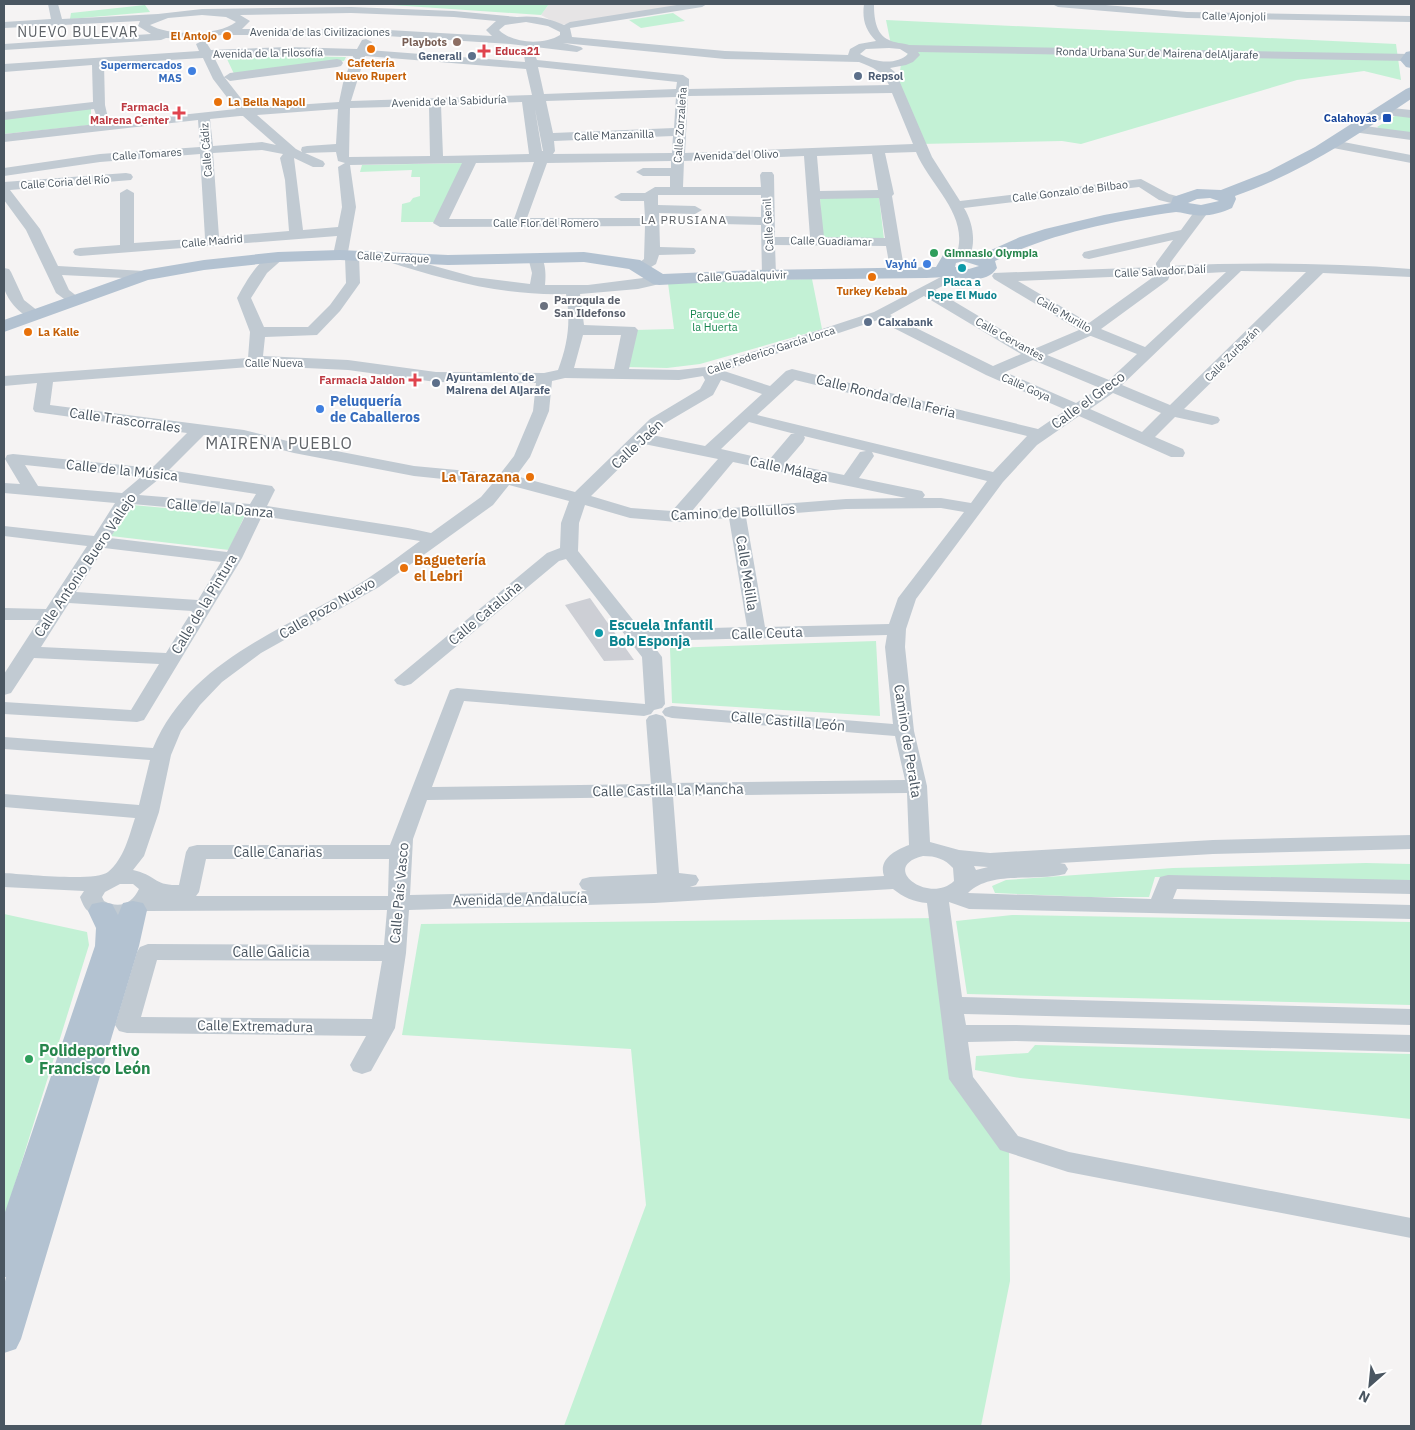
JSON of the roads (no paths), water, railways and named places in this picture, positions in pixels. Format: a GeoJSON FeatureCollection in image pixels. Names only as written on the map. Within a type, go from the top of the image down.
{"type":"FeatureCollection","features":[{"type":"Feature","properties":{"kind":"main road"},"geometry":{"type":"LineString","coordinates":[[1190,209],[1204,193],[1222,195],[1242,189],[1333,144],[1411,92]]}},
{"type":"Feature","properties":{"kind":"main road"},"geometry":{"type":"LineString","coordinates":[[952,272],[945,266],[949,259],[975,259],[1025,242],[1077,228],[1226,204],[1228,199],[1222,195]]}},
{"type":"Feature","properties":{"kind":"main road","name":"Calle Zurraque"},"geometry":{"type":"LineString","coordinates":[[4,326],[76,301],[144,274],[278,257],[346,255],[448,260],[584,257],[617,260],[641,267],[659,280]]}},
{"type":"Feature","properties":{"kind":"main road","name":"Calle Guadalquivir"},"geometry":{"type":"LineString","coordinates":[[659,280],[769,275],[952,272],[968,275],[975,259]]}},
{"type":"Feature","properties":{"kind":"main road"},"geometry":{"type":"LineString","coordinates":[[4,1264],[109,946],[110,928],[123,889]]}},
{"type":"Feature","properties":{"kind":"main road"},"geometry":{"type":"LineString","coordinates":[[4,1339],[122,955],[123,889]]}},
{"type":"Feature","properties":{"kind":"street"},"geometry":{"type":"LineString","coordinates":[[53,4],[57,22]]}},
{"type":"Feature","properties":{"kind":"street"},"geometry":{"type":"LineString","coordinates":[[566,32],[702,4]]}},
{"type":"Feature","properties":{"kind":"street"},"geometry":{"type":"LineString","coordinates":[[865,47],[869,4]]}},
{"type":"Feature","properties":{"kind":"street","name":"Calle Ajonjoli"},"geometry":{"type":"LineString","coordinates":[[1058,4],[1188,9],[1304,17],[1411,19]]}},
{"type":"Feature","properties":{"kind":"street"},"geometry":{"type":"LineString","coordinates":[[1297,4],[1304,17]]}},
{"type":"Feature","properties":{"kind":"street"},"geometry":{"type":"LineString","coordinates":[[1359,4],[1367,18]]}},
{"type":"Feature","properties":{"kind":"street"},"geometry":{"type":"LineString","coordinates":[[244,14],[362,7],[517,20]]}},
{"type":"Feature","properties":{"kind":"street"},"geometry":{"type":"LineString","coordinates":[[4,26],[162,10]]}},
{"type":"Feature","properties":{"kind":"street","name":"Ronda Urbana Sur de Mairena delAljarafe"},"geometry":{"type":"LineString","coordinates":[[4,40],[147,27],[162,10],[188,13],[218,12],[373,25],[495,29],[517,20],[546,22],[562,28],[566,32],[665,51],[791,67],[865,47]]}},
{"type":"Feature","properties":{"kind":"street","name":"Ronda Urbana Sur de Mairena delAljarafe"},"geometry":{"type":"LineString","coordinates":[[4,32],[147,27],[175,35],[192,35],[216,33],[244,14]]}},
{"type":"Feature","properties":{"kind":"street","name":"Ronda Urbana Sur de Mairena delAljarafe"},"geometry":{"type":"LineString","coordinates":[[495,29],[515,42],[538,44],[566,32],[676,44],[745,48],[842,50],[886,44],[909,53],[1410,61]]}},
{"type":"Feature","properties":{"kind":"street"},"geometry":{"type":"LineString","coordinates":[[258,332],[312,332],[335,308],[353,283],[346,255],[344,231],[349,207],[343,161],[343,106],[348,83],[358,57],[371,32]]}},
{"type":"Feature","properties":{"kind":"street","name":"Avenida de las Civilizaciones"},"geometry":{"type":"LineString","coordinates":[[216,33],[371,32],[515,42]]}},
{"type":"Feature","properties":{"kind":"street"},"geometry":{"type":"LineString","coordinates":[[216,33],[211,38],[220,79],[246,112],[291,152],[319,163]]}},
{"type":"Feature","properties":{"kind":"street"},"geometry":{"type":"LineString","coordinates":[[4,47],[175,35]]}},
{"type":"Feature","properties":{"kind":"street"},"geometry":{"type":"LineString","coordinates":[[192,35],[199,39],[213,54],[230,78],[260,110],[307,150],[343,161]]}},
{"type":"Feature","properties":{"kind":"street"},"geometry":{"type":"LineString","coordinates":[[515,42],[528,65]]}},
{"type":"Feature","properties":{"kind":"street"},"geometry":{"type":"LineString","coordinates":[[519,223],[541,157],[528,65],[529,52],[538,44],[682,60],[791,67],[795,90]]}},
{"type":"Feature","properties":{"kind":"street","name":"Ronda Urbana Sur de Mairena delAljarafe"},"geometry":{"type":"LineString","coordinates":[[865,47],[874,64],[894,68],[909,53]]}},
{"type":"Feature","properties":{"kind":"street","name":"Avenida de la Filosofía"},"geometry":{"type":"LineString","coordinates":[[4,68],[213,54],[288,52],[528,65],[683,86]]}},
{"type":"Feature","properties":{"kind":"street"},"geometry":{"type":"LineString","coordinates":[[230,78],[358,57]]}},
{"type":"Feature","properties":{"kind":"street","name":"Calle Zorzaleña"},"geometry":{"type":"LineString","coordinates":[[676,191],[676,172],[681,132],[682,60]]}},
{"type":"Feature","properties":{"kind":"street"},"geometry":{"type":"LineString","coordinates":[[98,62],[100,105],[104,127]]}},
{"type":"Feature","properties":{"kind":"street"},"geometry":{"type":"LineString","coordinates":[[894,68],[896,89],[925,157],[962,215],[975,259]]}},
{"type":"Feature","properties":{"kind":"street","name":"Avenida de la Sabiduría"},"geometry":{"type":"LineString","coordinates":[[4,138],[104,127],[127,141],[204,116],[260,110],[533,98],[683,86],[795,90],[896,89]]}},
{"type":"Feature","properties":{"kind":"street"},"geometry":{"type":"LineString","coordinates":[[533,98],[548,137],[549,150],[541,157]]}},
{"type":"Feature","properties":{"kind":"street"},"geometry":{"type":"LineString","coordinates":[[436,102],[437,160]]}},
{"type":"Feature","properties":{"kind":"street"},"geometry":{"type":"LineString","coordinates":[[4,116],[100,105]]}},
{"type":"Feature","properties":{"kind":"street"},"geometry":{"type":"LineString","coordinates":[[1383,111],[1411,114]]}},
{"type":"Feature","properties":{"kind":"street","name":"Calle Cádiz"},"geometry":{"type":"LineString","coordinates":[[204,116],[212,241]]}},
{"type":"Feature","properties":{"kind":"street"},"geometry":{"type":"LineString","coordinates":[[1357,129],[1411,136]]}},
{"type":"Feature","properties":{"kind":"street","name":"Calle Manzanilla"},"geometry":{"type":"LineString","coordinates":[[548,137],[681,132]]}},
{"type":"Feature","properties":{"kind":"street"},"geometry":{"type":"LineString","coordinates":[[28,136],[40,166]]}},
{"type":"Feature","properties":{"kind":"street"},"geometry":{"type":"LineString","coordinates":[[127,141],[127,248]]}},
{"type":"Feature","properties":{"kind":"street","name":"Calle Tomares"},"geometry":{"type":"LineString","coordinates":[[4,172],[40,166],[127,141],[205,150],[262,146],[291,152]]}},
{"type":"Feature","properties":{"kind":"street"},"geometry":{"type":"LineString","coordinates":[[1333,144],[1411,159]]}},
{"type":"Feature","properties":{"kind":"street","name":"Avenida del Olivo"},"geometry":{"type":"LineString","coordinates":[[343,161],[541,157],[679,157],[922,148]]}},
{"type":"Feature","properties":{"kind":"street"},"geometry":{"type":"LineString","coordinates":[[307,150],[310,157],[319,163]]}},
{"type":"Feature","properties":{"kind":"street"},"geometry":{"type":"LineString","coordinates":[[878,150],[887,194],[892,242],[898,274]]}},
{"type":"Feature","properties":{"kind":"street"},"geometry":{"type":"LineString","coordinates":[[291,152],[287,158],[296,234]]}},
{"type":"Feature","properties":{"kind":"street"},"geometry":{"type":"LineString","coordinates":[[810,152],[815,195],[817,240]]}},
{"type":"Feature","properties":{"kind":"street"},"geometry":{"type":"LineString","coordinates":[[319,163],[328,158],[343,161]]}},
{"type":"Feature","properties":{"kind":"street","name":"Calle Flor del Romero"},"geometry":{"type":"LineString","coordinates":[[471,159],[440,224],[519,223],[652,210]]}},
{"type":"Feature","properties":{"kind":"street"},"geometry":{"type":"LineString","coordinates":[[642,172],[676,172]]}},
{"type":"Feature","properties":{"kind":"street","name":"Calle Genil"},"geometry":{"type":"LineString","coordinates":[[767,175],[766,191],[770,240],[769,275]]}},
{"type":"Feature","properties":{"kind":"street","name":"Calle Gonzalo de Bilbao"},"geometry":{"type":"LineString","coordinates":[[956,205],[1141,183],[1190,209]]}},
{"type":"Feature","properties":{"kind":"street","name":"Calle Coria del Río"},"geometry":{"type":"LineString","coordinates":[[4,186],[127,187]]}},
{"type":"Feature","properties":{"kind":"street"},"geometry":{"type":"LineString","coordinates":[[641,267],[651,262],[653,251],[652,210],[655,190],[766,191]]}},
{"type":"Feature","properties":{"kind":"street"},"geometry":{"type":"LineString","coordinates":[[4,191],[9,209],[33,229],[63,293],[76,301]]}},
{"type":"Feature","properties":{"kind":"street"},"geometry":{"type":"LineString","coordinates":[[815,195],[887,194]]}},
{"type":"Feature","properties":{"kind":"street"},"geometry":{"type":"LineString","coordinates":[[621,197],[652,210],[695,210]]}},
{"type":"Feature","properties":{"kind":"street"},"geometry":{"type":"LineString","coordinates":[[992,372],[1090,330],[1163,277],[1163,263],[1185,233],[1190,209]]}},
{"type":"Feature","properties":{"kind":"street"},"geometry":{"type":"LineString","coordinates":[[723,220],[768,221]]}},
{"type":"Feature","properties":{"kind":"street","name":"Calle Madrid"},"geometry":{"type":"LineString","coordinates":[[80,252],[344,231]]}},
{"type":"Feature","properties":{"kind":"street"},"geometry":{"type":"LineString","coordinates":[[1088,255],[1185,233]]}},
{"type":"Feature","properties":{"kind":"street","name":"Calle Guadiamar"},"geometry":{"type":"LineString","coordinates":[[770,240],[892,242]]}},
{"type":"Feature","properties":{"kind":"street"},"geometry":{"type":"LineString","coordinates":[[653,251],[689,252]]}},
{"type":"Feature","properties":{"kind":"street"},"geometry":{"type":"LineString","coordinates":[[254,362],[258,332],[244,298],[262,270],[278,257]]}},
{"type":"Feature","properties":{"kind":"street"},"geometry":{"type":"LineString","coordinates":[[535,257],[539,274],[537,289]]}},
{"type":"Feature","properties":{"kind":"street","name":"Calle Guadalquivir"},"geometry":{"type":"LineString","coordinates":[[391,258],[470,280],[494,285],[537,289],[572,290],[659,280]]}},
{"type":"Feature","properties":{"kind":"street","name":"Calle Murillo"},"geometry":{"type":"LineString","coordinates":[[975,259],[1090,330],[1147,353]]}},
{"type":"Feature","properties":{"kind":"street","name":"Calle Salvador Dalí"},"geometry":{"type":"LineString","coordinates":[[1001,276],[1236,267],[1320,268],[1411,273]]}},
{"type":"Feature","properties":{"kind":"street","name":"Calle el Greco"},"geometry":{"type":"LineString","coordinates":[[975,509],[997,478],[1031,441],[1111,387],[1234,272],[1236,267]]}},
{"type":"Feature","properties":{"kind":"street","name":"Calle Zurbarán"},"geometry":{"type":"LineString","coordinates":[[1144,439],[1320,268]]}},
{"type":"Feature","properties":{"kind":"street"},"geometry":{"type":"LineString","coordinates":[[52,270],[144,274]]}},
{"type":"Feature","properties":{"kind":"street"},"geometry":{"type":"LineString","coordinates":[[4,272],[18,302],[36,315]]}},
{"type":"Feature","properties":{"kind":"street","name":"Calle Federico García Lorca"},"geometry":{"type":"LineString","coordinates":[[544,378],[565,373],[621,372],[678,375],[708,372],[879,315],[952,272]]}},
{"type":"Feature","properties":{"kind":"street"},"geometry":{"type":"LineString","coordinates":[[565,373],[572,353],[576,330],[577,313],[572,290]]}},
{"type":"Feature","properties":{"kind":"street","name":"Calle Cervantes"},"geometry":{"type":"LineString","coordinates":[[924,290],[1034,355],[1173,412],[1212,420]]}},
{"type":"Feature","properties":{"kind":"street","name":"Calle Goya"},"geometry":{"type":"LineString","coordinates":[[879,315],[992,372],[1177,453]]}},
{"type":"Feature","properties":{"kind":"street"},"geometry":{"type":"LineString","coordinates":[[576,330],[630,330],[621,372]]}},
{"type":"Feature","properties":{"kind":"street","name":"Calle Nueva"},"geometry":{"type":"LineString","coordinates":[[4,381],[254,362],[348,365],[436,377],[544,378]]}},
{"type":"Feature","properties":{"kind":"street"},"geometry":{"type":"LineString","coordinates":[[708,372],[773,392]]}},
{"type":"Feature","properties":{"kind":"street","name":"Calle Jaén"},"geometry":{"type":"LineString","coordinates":[[578,500],[656,422],[707,392],[713,380],[708,372]]}},
{"type":"Feature","properties":{"kind":"street","name":"Calle Ronda de la Feria"},"geometry":{"type":"LineString","coordinates":[[708,452],[733,426],[747,417],[792,374],[1040,434]]}},
{"type":"Feature","properties":{"kind":"street","name":"Calle Trascorrales"},"geometry":{"type":"LineString","coordinates":[[46,378],[41,409],[244,435],[294,448],[414,471],[505,480]]}},
{"type":"Feature","properties":{"kind":"street","name":"Calle Pozo Nuevo"},"geometry":{"type":"LineString","coordinates":[[123,889],[148,812],[161,755],[171,730],[193,701],[215,678],[254,649],[373,583],[487,501],[522,458],[542,411],[544,378]]}},
{"type":"Feature","properties":{"kind":"street"},"geometry":{"type":"LineString","coordinates":[[747,417],[997,478]]}},
{"type":"Feature","properties":{"kind":"street","name":"Calle Antonio Buero Vallejo"},"geometry":{"type":"LineString","coordinates":[[6,683],[131,492],[156,473],[199,430]]}},
{"type":"Feature","properties":{"kind":"street","name":"Calle Málaga"},"geometry":{"type":"LineString","coordinates":[[641,438],[926,497],[935,503]]}},
{"type":"Feature","properties":{"kind":"street"},"geometry":{"type":"LineString","coordinates":[[773,466],[797,438]]}},
{"type":"Feature","properties":{"kind":"street"},"geometry":{"type":"LineString","coordinates":[[677,517],[729,456]]}},
{"type":"Feature","properties":{"kind":"street"},"geometry":{"type":"LineString","coordinates":[[848,481],[866,456]]}},
{"type":"Feature","properties":{"kind":"street","name":"Calle de la Música"},"geometry":{"type":"LineString","coordinates":[[33,491],[13,459],[156,473],[266,490]]}},
{"type":"Feature","properties":{"kind":"street","name":"Camino de Bollullos"},"geometry":{"type":"LineString","coordinates":[[505,480],[520,481],[578,500],[630,513],[677,517],[846,504],[935,503]]}},
{"type":"Feature","properties":{"kind":"street","name":"Calle de la Danza"},"geometry":{"type":"LineString","coordinates":[[4,488],[257,510],[408,532],[434,539]]}},
{"type":"Feature","properties":{"kind":"street","name":"Calle de la Pintura"},"geometry":{"type":"LineString","coordinates":[[4,708],[137,716],[233,558],[266,490]]}},
{"type":"Feature","properties":{"kind":"street"},"geometry":{"type":"LineString","coordinates":[[578,500],[570,523],[569,551],[652,657],[669,881]]}},
{"type":"Feature","properties":{"kind":"street"},"geometry":{"type":"LineString","coordinates":[[935,503],[975,509]]}},
{"type":"Feature","properties":{"kind":"street","name":"Camino de Peralta"},"geometry":{"type":"LineString","coordinates":[[920,849],[917,786],[904,730],[895,647],[897,629],[907,598],[975,509]]}},
{"type":"Feature","properties":{"kind":"street","name":"Calle Melilla"},"geometry":{"type":"LineString","coordinates":[[738,513],[757,633]]}},
{"type":"Feature","properties":{"kind":"street"},"geometry":{"type":"LineString","coordinates":[[4,531],[233,558]]}},
{"type":"Feature","properties":{"kind":"street","name":"Calle Cataluña"},"geometry":{"type":"LineString","coordinates":[[404,680],[554,557],[569,551]]}},
{"type":"Feature","properties":{"kind":"street"},"geometry":{"type":"LineString","coordinates":[[63,597],[203,606]]}},
{"type":"Feature","properties":{"kind":"street"},"geometry":{"type":"LineString","coordinates":[[4,614],[52,615]]}},
{"type":"Feature","properties":{"kind":"street","name":"Calle Ceuta"},"geometry":{"type":"LineString","coordinates":[[637,636],[897,629]]}},
{"type":"Feature","properties":{"kind":"street"},"geometry":{"type":"LineString","coordinates":[[27,652],[172,659]]}},
{"type":"Feature","properties":{"kind":"street","name":"Calle Castilla León"},"geometry":{"type":"LineString","coordinates":[[457,694],[904,730]]}},
{"type":"Feature","properties":{"kind":"street","name":"Calle País Vasco"},"geometry":{"type":"LineString","coordinates":[[362,1065],[383,1028],[394,953],[402,839],[457,694]]}},
{"type":"Feature","properties":{"kind":"street"},"geometry":{"type":"LineString","coordinates":[[4,743],[161,755]]}},
{"type":"Feature","properties":{"kind":"street","name":"Calle Castilla La Mancha"},"geometry":{"type":"LineString","coordinates":[[419,794],[917,786]]}},
{"type":"Feature","properties":{"kind":"street"},"geometry":{"type":"LineString","coordinates":[[4,800],[148,812]]}},
{"type":"Feature","properties":{"kind":"street"},"geometry":{"type":"LineString","coordinates":[[1411,842],[1213,847],[990,860],[956,857],[945,852],[920,849],[900,856],[894,863],[894,876],[914,893],[950,891],[987,874],[1186,861],[1411,855]]}},
{"type":"Feature","properties":{"kind":"street","name":"Calle Canarias"},"geometry":{"type":"LineString","coordinates":[[188,892],[198,852],[400,852]]}},
{"type":"Feature","properties":{"kind":"street"},"geometry":{"type":"LineString","coordinates":[[956,857],[966,869],[950,891],[951,1005],[961,1079],[1009,1143],[1068,1162],[1411,1228]]}},
{"type":"Feature","properties":{"kind":"street","name":"Avenida de Andalucía"},"geometry":{"type":"LineString","coordinates":[[123,889],[398,896],[669,881],[894,876]]}},
{"type":"Feature","properties":{"kind":"street","name":"Avenida de Andalucía"},"geometry":{"type":"LineString","coordinates":[[123,889],[163,892],[398,896],[654,896],[894,876]]}},
{"type":"Feature","properties":{"kind":"street"},"geometry":{"type":"LineString","coordinates":[[4,880],[77,884],[123,889]]}},
{"type":"Feature","properties":{"kind":"street"},"geometry":{"type":"LineString","coordinates":[[1160,906],[1168,882],[1411,887]]}},
{"type":"Feature","properties":{"kind":"street"},"geometry":{"type":"LineString","coordinates":[[4,892],[72,896],[123,889]]}},
{"type":"Feature","properties":{"kind":"street"},"geometry":{"type":"LineString","coordinates":[[950,891],[969,902],[1411,912]]}},
{"type":"Feature","properties":{"kind":"street","name":"Calle Galicia"},"geometry":{"type":"LineString","coordinates":[[128,1025],[148,952],[394,953]]}},
{"type":"Feature","properties":{"kind":"street"},"geometry":{"type":"LineString","coordinates":[[951,1005],[1411,1017]]}},
{"type":"Feature","properties":{"kind":"street","name":"Calle Extremadura"},"geometry":{"type":"LineString","coordinates":[[128,1025],[383,1028]]}},
{"type":"Feature","properties":{"kind":"street"},"geometry":{"type":"LineString","coordinates":[[955,1034],[1016,1033],[1411,1043]]}},
{"type":"Feature","properties":{"kind":"place","name":"El Antojo"},"geometry":{"type":"Point","coordinates":[227,36]}},
{"type":"Feature","properties":{"kind":"place","name":"Playbots"},"geometry":{"type":"Point","coordinates":[457,42]}},
{"type":"Feature","properties":{"kind":"place","name":"Cafetería Nuevo Rupert"},"geometry":{"type":"Point","coordinates":[371,49]}},
{"type":"Feature","properties":{"kind":"place","name":"Educa21"},"geometry":{"type":"Point","coordinates":[484,51]}},
{"type":"Feature","properties":{"kind":"place","name":"Generali"},"geometry":{"type":"Point","coordinates":[472,56]}},
{"type":"Feature","properties":{"kind":"place","name":"Supermercados MAS"},"geometry":{"type":"Point","coordinates":[192,71]}},
{"type":"Feature","properties":{"kind":"place","name":"Repsol"},"geometry":{"type":"Point","coordinates":[858,76]}},
{"type":"Feature","properties":{"kind":"place","name":"La Bella Napoli"},"geometry":{"type":"Point","coordinates":[218,102]}},
{"type":"Feature","properties":{"kind":"place","name":"Farmacia Mairena Center"},"geometry":{"type":"Point","coordinates":[179,113]}},
{"type":"Feature","properties":{"kind":"place","name":"Calahoyas"},"geometry":{"type":"Point","coordinates":[1387,118]}},
{"type":"Feature","properties":{"kind":"place","name":"Gimnasio Olympia"},"geometry":{"type":"Point","coordinates":[934,253]}},
{"type":"Feature","properties":{"kind":"place","name":"Vayhú"},"geometry":{"type":"Point","coordinates":[927,264]}},
{"type":"Feature","properties":{"kind":"place","name":"Placa a Pepe El Mudo"},"geometry":{"type":"Point","coordinates":[962,268]}},
{"type":"Feature","properties":{"kind":"place","name":"Turkey Kebab"},"geometry":{"type":"Point","coordinates":[872,277]}},
{"type":"Feature","properties":{"kind":"place","name":"Parroquia de San Ildefonso"},"geometry":{"type":"Point","coordinates":[544,306]}},
{"type":"Feature","properties":{"kind":"place","name":"Caixabank"},"geometry":{"type":"Point","coordinates":[868,322]}},
{"type":"Feature","properties":{"kind":"place","name":"La Kalle"},"geometry":{"type":"Point","coordinates":[28,332]}},
{"type":"Feature","properties":{"kind":"place","name":"Farmacia Jaldon"},"geometry":{"type":"Point","coordinates":[415,380]}},
{"type":"Feature","properties":{"kind":"place","name":"Ayuntamiento de Mairena del Aljarafe"},"geometry":{"type":"Point","coordinates":[436,383]}},
{"type":"Feature","properties":{"kind":"place","name":"Peluquería de Caballeros"},"geometry":{"type":"Point","coordinates":[320,409]}},
{"type":"Feature","properties":{"kind":"place","name":"La Tarazana"},"geometry":{"type":"Point","coordinates":[530,477]}},
{"type":"Feature","properties":{"kind":"place","name":"Baguetería el Lebri"},"geometry":{"type":"Point","coordinates":[404,568]}},
{"type":"Feature","properties":{"kind":"place","name":"Escuela Infantil Bob Esponja"},"geometry":{"type":"Point","coordinates":[599,633]}},
{"type":"Feature","properties":{"kind":"place","name":"Polideportivo Francisco León"},"geometry":{"type":"Point","coordinates":[29,1059]}},
{"type":"Feature","properties":{"kind":"district","name":"NUEVO BULEVAR"},"geometry":{"type":"Point","coordinates":[78,32]}},
{"type":"Feature","properties":{"kind":"district","name":"LA PRUSIANA"},"geometry":{"type":"Point","coordinates":[684,219]}},
{"type":"Feature","properties":{"kind":"district","name":"MAIRENA PUEBLO"},"geometry":{"type":"Point","coordinates":[279,443]}},
{"type":"Feature","properties":{"kind":"park label","name":"Parque de la Huerta"},"geometry":{"type":"Point","coordinates":[715,320]}}]}
